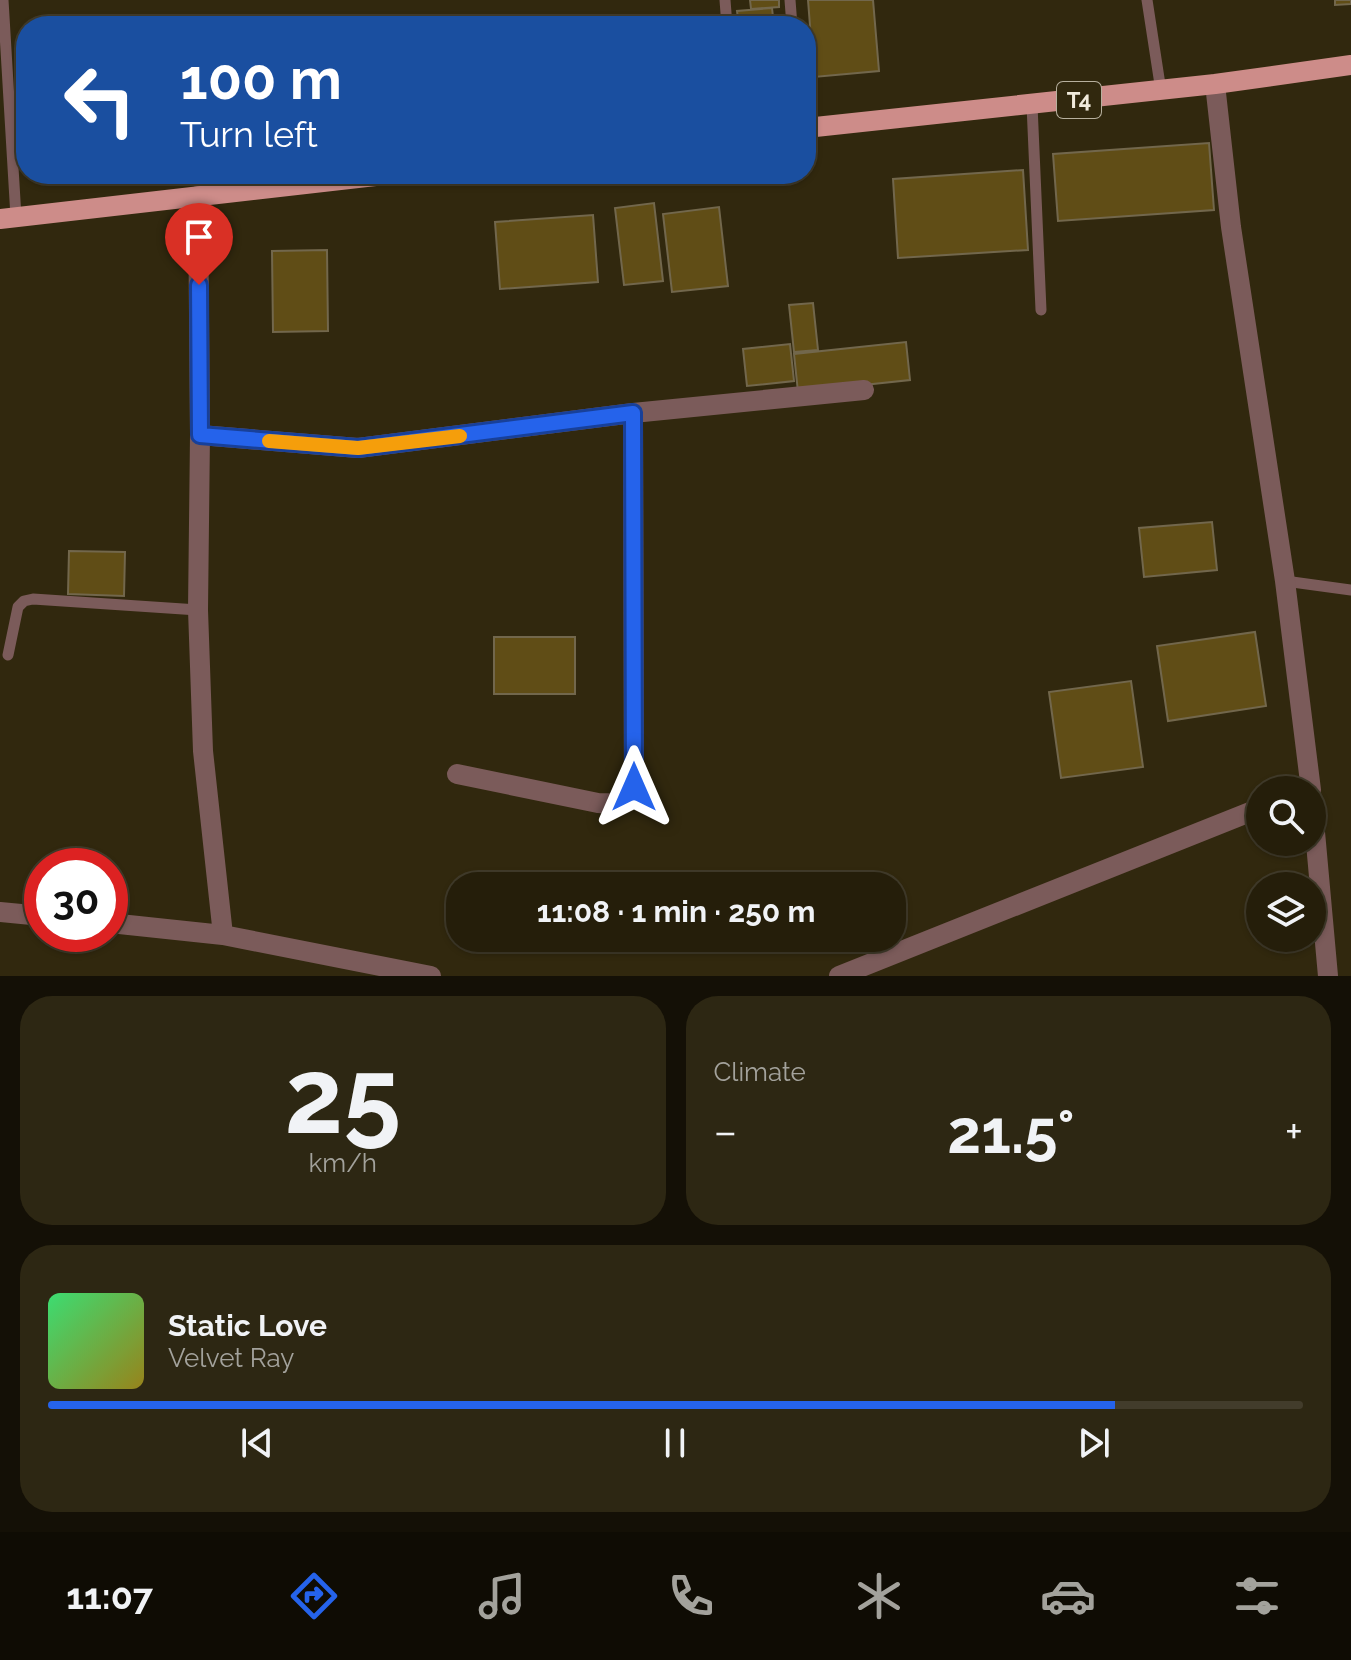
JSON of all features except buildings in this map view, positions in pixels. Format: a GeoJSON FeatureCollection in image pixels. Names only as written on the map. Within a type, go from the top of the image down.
{"type":"FeatureCollection","features":[{"type":"Feature","properties":{"kind":"main road","name":"T4"},"geometry":{"type":"LineString","coordinates":[[816,127],[1161,91],[1351,65]]}},
{"type":"Feature","properties":{"kind":"main road"},"geometry":{"type":"LineString","coordinates":[[8,218],[304,184]]}},
{"type":"Feature","properties":{"kind":"street"},"geometry":{"type":"LineString","coordinates":[[1215,84],[1231,227],[1285,581],[1308,776]]}},
{"type":"Feature","properties":{"kind":"street"},"geometry":{"type":"LineString","coordinates":[[198,196],[198,610],[203,751],[223,935]]}},
{"type":"Feature","properties":{"kind":"street"},"geometry":{"type":"LineString","coordinates":[[200,435],[358,448],[633,413],[864,390]]}},
{"type":"Feature","properties":{"kind":"street"},"geometry":{"type":"LineString","coordinates":[[457,774],[598,803],[613,804],[625,800],[634,787],[633,413]]}},
{"type":"Feature","properties":{"kind":"street"},"geometry":{"type":"LineString","coordinates":[[839,976],[1246,814]]}},
{"type":"Feature","properties":{"kind":"street"},"geometry":{"type":"LineString","coordinates":[[1316,856],[1328,976]]}},
{"type":"Feature","properties":{"kind":"street"},"geometry":{"type":"LineString","coordinates":[[0,912],[24,914]]}},
{"type":"Feature","properties":{"kind":"street"},"geometry":{"type":"LineString","coordinates":[[128,925],[223,935],[431,976]]}},
{"type":"Feature","properties":{"kind":"lane"},"geometry":{"type":"LineString","coordinates":[[3,0],[8,218]]}},
{"type":"Feature","properties":{"kind":"lane"},"geometry":{"type":"LineString","coordinates":[[1147,0],[1161,91]]}},
{"type":"Feature","properties":{"kind":"lane"},"geometry":{"type":"LineString","coordinates":[[1032,105],[1041,310]]}},
{"type":"Feature","properties":{"kind":"lane"},"geometry":{"type":"LineString","coordinates":[[1285,581],[1351,590]]}},
{"type":"Feature","properties":{"kind":"lane"},"geometry":{"type":"LineString","coordinates":[[8,655],[18,607],[24,601],[33,599],[198,610]]}},
{"type":"Feature","properties":{"kind":"slow traffic"},"geometry":{"type":"LineString","coordinates":[[269,441],[358,448],[460,436]]}},
{"type":"Feature","properties":{"kind":"route"},"geometry":{"type":"LineString","coordinates":[[199,285],[200,435],[358,448],[633,413],[634,787]]}}]}
